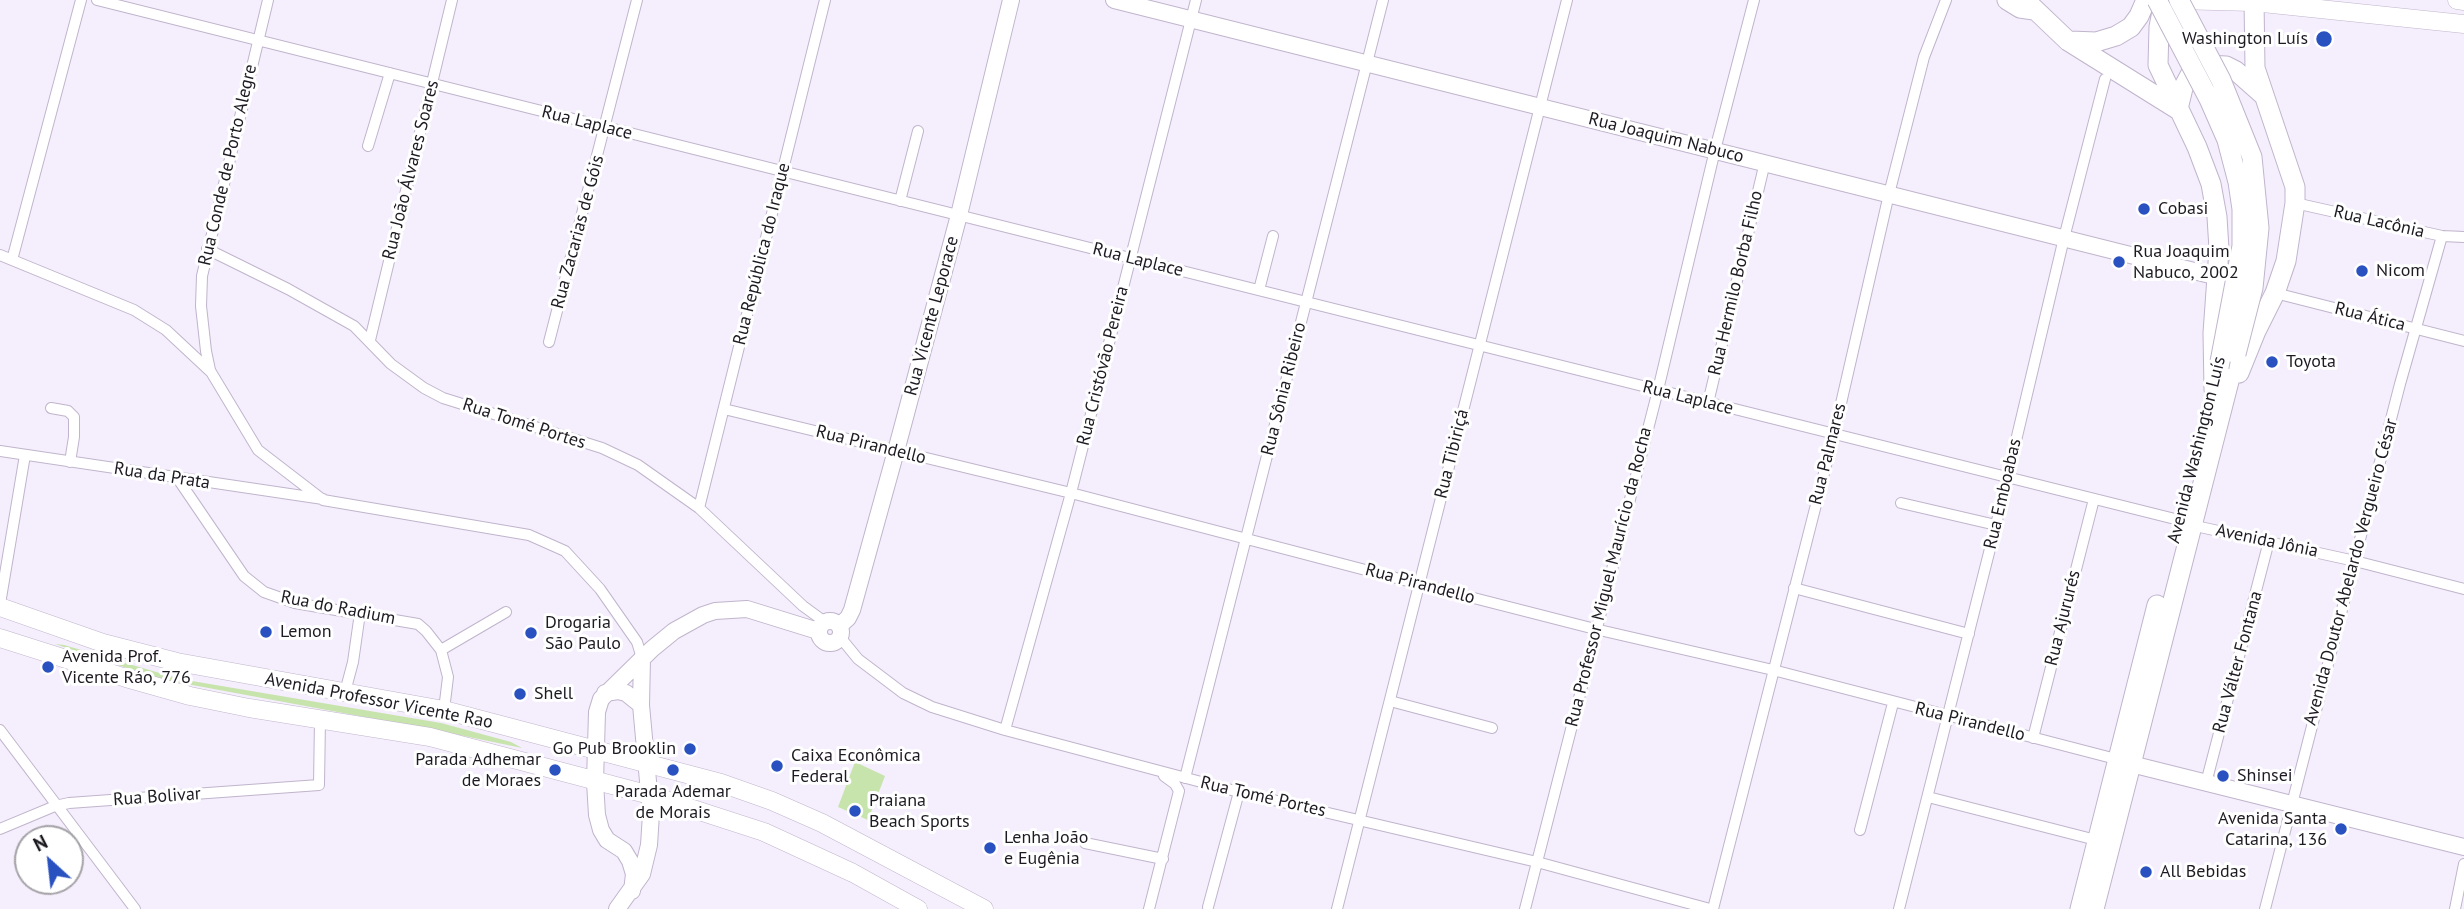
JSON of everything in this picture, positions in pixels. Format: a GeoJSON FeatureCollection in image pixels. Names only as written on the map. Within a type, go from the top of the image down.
{"type":"FeatureCollection","features":[{"type":"Feature","properties":{"kind":"highway"},"geometry":{"type":"LineString","coordinates":[[2007,0],[2020,8],[2029,5],[2068,41],[2178,109]]}},
{"type":"Feature","properties":{"kind":"highway"},"geometry":{"type":"LineString","coordinates":[[2068,41],[2096,42],[2116,37],[2131,27],[2146,0]]}},
{"type":"Feature","properties":{"kind":"highway","name":"Avenida Washington Luís"},"geometry":{"type":"LineString","coordinates":[[2157,0],[2209,99],[2227,140],[2238,182],[2242,209],[2242,246],[2219,367],[2220,390]]}},
{"type":"Feature","properties":{"kind":"highway"},"geometry":{"type":"LineString","coordinates":[[2164,0],[2157,56],[2161,74],[2197,147],[2211,184],[2217,217],[2218,276],[2213,333],[2220,390]]}},
{"type":"Feature","properties":{"kind":"highway","name":"Avenida Washington Luís"},"geometry":{"type":"LineString","coordinates":[[2094,909],[2124,761],[2220,390],[2236,354],[2253,288],[2259,228],[2252,157],[2221,80],[2177,0]]}},
{"type":"Feature","properties":{"kind":"highway"},"geometry":{"type":"LineString","coordinates":[[2220,390],[2240,371],[2275,293],[2286,261],[2295,203],[2294,187],[2262,95],[2253,58],[2253,1]]}},
{"type":"Feature","properties":{"kind":"highway"},"geometry":{"type":"LineString","coordinates":[[2178,109],[2183,88],[2190,75],[2205,65],[2226,66],[2236,71],[2262,95]]}},
{"type":"Feature","properties":{"kind":"highway","name":"Avenida Washington Luís"},"geometry":{"type":"LineString","coordinates":[[2080,909],[2096,840],[2124,761]]}},
{"type":"Feature","properties":{"kind":"main road"},"geometry":{"type":"LineString","coordinates":[[2177,0],[2253,1],[2464,24]]}},
{"type":"Feature","properties":{"kind":"main road"},"geometry":{"type":"LineString","coordinates":[[2457,0],[2464,1]]}},
{"type":"Feature","properties":{"kind":"main road","name":"Avenida Professor Vicente Rao"},"geometry":{"type":"LineString","coordinates":[[0,606],[103,643],[177,663],[444,710],[720,783],[797,812],[984,909]]}},
{"type":"Feature","properties":{"kind":"main road","name":"Avenida Professor Vicente Rao"},"geometry":{"type":"LineString","coordinates":[[0,638],[190,696],[430,737],[650,795],[764,832],[853,873],[918,909]]}},
{"type":"Feature","properties":{"kind":"street"},"geometry":{"type":"LineString","coordinates":[[12,260],[81,0]]}},
{"type":"Feature","properties":{"kind":"street","name":"Rua Laplace"},"geometry":{"type":"LineString","coordinates":[[97,0],[2185,523]]}},
{"type":"Feature","properties":{"kind":"street","name":"Rua Conde de Porto Alegre"},"geometry":{"type":"LineString","coordinates":[[211,372],[201,306],[202,276],[268,0]]}},
{"type":"Feature","properties":{"kind":"street","name":"Rua João Álvares Soares"},"geometry":{"type":"LineString","coordinates":[[370,340],[452,0]]}},
{"type":"Feature","properties":{"kind":"street","name":"Rua Zacarias de Góis"},"geometry":{"type":"LineString","coordinates":[[549,342],[637,0]]}},
{"type":"Feature","properties":{"kind":"street","name":"Rua República do Iraque"},"geometry":{"type":"LineString","coordinates":[[699,508],[825,0]]}},
{"type":"Feature","properties":{"kind":"street","name":"Rua Vicente Leporace"},"geometry":{"type":"LineString","coordinates":[[831,629],[848,618],[852,610],[959,215],[1011,0]]}},
{"type":"Feature","properties":{"kind":"street","name":"Rua Joaquim Nabuco"},"geometry":{"type":"LineString","coordinates":[[1114,0],[2218,276]]}},
{"type":"Feature","properties":{"kind":"street","name":"Rua Cristóvão Pereira"},"geometry":{"type":"LineString","coordinates":[[1005,730],[1071,493],[1196,0]]}},
{"type":"Feature","properties":{"kind":"street","name":"Rua Sônia Ribeiro"},"geometry":{"type":"LineString","coordinates":[[1185,778],[1382,0]]}},
{"type":"Feature","properties":{"kind":"street","name":"Rua Tibiriçá"},"geometry":{"type":"LineString","coordinates":[[1337,909],[1567,0]]}},
{"type":"Feature","properties":{"kind":"street","name":"Rua Professor Miguel Maurício da Rocha"},"geometry":{"type":"LineString","coordinates":[[1524,909],[1658,390],[1754,0]]}},
{"type":"Feature","properties":{"kind":"street","name":"Rua Palmares"},"geometry":{"type":"LineString","coordinates":[[1711,909],[1834,434],[1889,194],[1924,57],[1946,0]]}},
{"type":"Feature","properties":{"kind":"street"},"geometry":{"type":"LineString","coordinates":[[368,146],[390,73]]}},
{"type":"Feature","properties":{"kind":"street","name":"Rua Emboabas"},"geometry":{"type":"LineString","coordinates":[[1899,909],[2105,79]]}},
{"type":"Feature","properties":{"kind":"street"},"geometry":{"type":"LineString","coordinates":[[900,201],[918,131]]}},
{"type":"Feature","properties":{"kind":"street","name":"Rua Hermilo Borba Filho"},"geometry":{"type":"LineString","coordinates":[[1708,403],[1765,163]]}},
{"type":"Feature","properties":{"kind":"street","name":"Rua Lacônia"},"geometry":{"type":"LineString","coordinates":[[2295,203],[2442,236],[2464,237]]}},
{"type":"Feature","properties":{"kind":"street"},"geometry":{"type":"LineString","coordinates":[[1259,290],[1273,236]]}},
{"type":"Feature","properties":{"kind":"street","name":"Avenida Doutor Abelardo Vergueiro César"},"geometry":{"type":"LineString","coordinates":[[2264,909],[2442,236]]}},
{"type":"Feature","properties":{"kind":"street","name":"Rua Tomé Portes"},"geometry":{"type":"LineString","coordinates":[[207,249],[354,326],[391,364],[443,398],[602,448],[638,465],[699,508],[831,629],[858,660],[903,693],[932,707],[1005,730],[1185,778],[1537,862],[1711,909]]}},
{"type":"Feature","properties":{"kind":"street"},"geometry":{"type":"LineString","coordinates":[[0,256],[134,310],[184,345],[211,372],[258,450],[323,500]]}},
{"type":"Feature","properties":{"kind":"street","name":"Rua Ática"},"geometry":{"type":"LineString","coordinates":[[2275,293],[2464,341]]}},
{"type":"Feature","properties":{"kind":"street"},"geometry":{"type":"LineString","coordinates":[[51,408],[68,411],[74,417],[70,462]]}},
{"type":"Feature","properties":{"kind":"street","name":"Rua Pirandello"},"geometry":{"type":"LineString","coordinates":[[724,409],[1071,493],[1595,629],[1773,670],[2124,761]]}},
{"type":"Feature","properties":{"kind":"street","name":"Rua da Prata"},"geometry":{"type":"LineString","coordinates":[[0,451],[323,500],[529,535],[565,551],[607,598],[637,642],[642,658]]}},
{"type":"Feature","properties":{"kind":"street"},"geometry":{"type":"LineString","coordinates":[[0,606],[25,455]]}},
{"type":"Feature","properties":{"kind":"street","name":"Rua do Radium"},"geometry":{"type":"LineString","coordinates":[[178,479],[251,583],[277,598],[295,603],[418,624],[441,650]]}},
{"type":"Feature","properties":{"kind":"street","name":"Rua Ajururés"},"geometry":{"type":"LineString","coordinates":[[2033,738],[2094,499]]}},
{"type":"Feature","properties":{"kind":"street"},"geometry":{"type":"LineString","coordinates":[[1901,503],[1996,525]]}},
{"type":"Feature","properties":{"kind":"street","name":"Avenida Jônia"},"geometry":{"type":"LineString","coordinates":[[2185,523],[2355,561],[2464,589]]}},
{"type":"Feature","properties":{"kind":"street","name":"Rua Válter Fontana"},"geometry":{"type":"LineString","coordinates":[[2206,783],[2269,541]]}},
{"type":"Feature","properties":{"kind":"street"},"geometry":{"type":"LineString","coordinates":[[1794,588],[1969,634]]}},
{"type":"Feature","properties":{"kind":"street"},"geometry":{"type":"LineString","coordinates":[[793,624],[805,617],[803,606]]}},
{"type":"Feature","properties":{"kind":"street"},"geometry":{"type":"LineString","coordinates":[[632,891],[633,869],[624,851],[607,840],[597,816],[597,712],[605,693],[683,625],[715,611],[747,609],[793,624],[831,629]]}},
{"type":"Feature","properties":{"kind":"street"},"geometry":{"type":"LineString","coordinates":[[444,710],[448,677],[441,650],[506,612]]}},
{"type":"Feature","properties":{"kind":"street"},"geometry":{"type":"LineString","coordinates":[[345,692],[353,662],[360,613]]}},
{"type":"Feature","properties":{"kind":"street"},"geometry":{"type":"LineString","coordinates":[[643,682],[665,639]]}},
{"type":"Feature","properties":{"kind":"street"},"geometry":{"type":"LineString","coordinates":[[617,909],[642,874],[649,845],[650,795],[641,705],[642,658]]}},
{"type":"Feature","properties":{"kind":"street"},"geometry":{"type":"LineString","coordinates":[[605,693],[626,693],[641,705]]}},
{"type":"Feature","properties":{"kind":"street"},"geometry":{"type":"LineString","coordinates":[[1390,701],[1492,728]]}},
{"type":"Feature","properties":{"kind":"street"},"geometry":{"type":"LineString","coordinates":[[1860,830],[1893,703]]}},
{"type":"Feature","properties":{"kind":"street","name":"Rua Bolivar"},"geometry":{"type":"LineString","coordinates":[[0,829],[55,806],[69,803],[319,785],[320,719]]}},
{"type":"Feature","properties":{"kind":"street"},"geometry":{"type":"LineString","coordinates":[[0,730],[135,909]]}},
{"type":"Feature","properties":{"kind":"street"},"geometry":{"type":"LineString","coordinates":[[2124,761],[2464,847]]}},
{"type":"Feature","properties":{"kind":"street"},"geometry":{"type":"LineString","coordinates":[[1149,909],[1179,789],[1155,769]]}},
{"type":"Feature","properties":{"kind":"street"},"geometry":{"type":"LineString","coordinates":[[1208,907],[1239,792]]}},
{"type":"Feature","properties":{"kind":"street"},"geometry":{"type":"LineString","coordinates":[[1928,797],[2096,840]]}},
{"type":"Feature","properties":{"kind":"street"},"geometry":{"type":"LineString","coordinates":[[1085,843],[1163,859]]}},
{"type":"Feature","properties":{"kind":"street"},"geometry":{"type":"LineString","coordinates":[[624,851],[639,851],[649,845]]}},
{"type":"Feature","properties":{"kind":"street"},"geometry":{"type":"LineString","coordinates":[[2455,909],[2464,864]]}},
{"type":"Feature","properties":{"kind":"green space"},"geometry":{"type":"Polygon","coordinates":[[[55,644],[180,679],[441,723],[511,742],[522,748],[160,679],[55,644]]]}},
{"type":"Feature","properties":{"kind":"green space"},"geometry":{"type":"Polygon","coordinates":[[[855,762],[885,776],[868,820],[838,807],[855,762]]]}},
{"type":"Feature","properties":{"kind":"place","name":"Washington Luís"},"geometry":{"type":"Point","coordinates":[2324,39]}},
{"type":"Feature","properties":{"kind":"place","name":"Cobasi"},"geometry":{"type":"Point","coordinates":[2144,209]}},
{"type":"Feature","properties":{"kind":"place","name":"Rua Joaquim Nabuco, 2002"},"geometry":{"type":"Point","coordinates":[2119,262]}},
{"type":"Feature","properties":{"kind":"place","name":"Nicom"},"geometry":{"type":"Point","coordinates":[2362,271]}},
{"type":"Feature","properties":{"kind":"place","name":"Toyota"},"geometry":{"type":"Point","coordinates":[2272,362]}},
{"type":"Feature","properties":{"kind":"place","name":"Lemon"},"geometry":{"type":"Point","coordinates":[266,632]}},
{"type":"Feature","properties":{"kind":"place","name":"Drogaria São Paulo"},"geometry":{"type":"Point","coordinates":[531,633]}},
{"type":"Feature","properties":{"kind":"place","name":"Avenida Prof. Vicente Ráo, 776"},"geometry":{"type":"Point","coordinates":[48,667]}},
{"type":"Feature","properties":{"kind":"place","name":"Shell"},"geometry":{"type":"Point","coordinates":[520,694]}},
{"type":"Feature","properties":{"kind":"place","name":"Go Pub Brooklin"},"geometry":{"type":"Point","coordinates":[690,749]}},
{"type":"Feature","properties":{"kind":"place","name":"Caixa Econômica Federal"},"geometry":{"type":"Point","coordinates":[777,766]}},
{"type":"Feature","properties":{"kind":"place","name":"Parada Adhemar de Moraes"},"geometry":{"type":"Point","coordinates":[555,770]}},
{"type":"Feature","properties":{"kind":"place","name":"Parada Ademar de Morais"},"geometry":{"type":"Point","coordinates":[673,770]}},
{"type":"Feature","properties":{"kind":"place","name":"Shinsei"},"geometry":{"type":"Point","coordinates":[2223,776]}},
{"type":"Feature","properties":{"kind":"place","name":"Praiana Beach Sports"},"geometry":{"type":"Point","coordinates":[855,811]}},
{"type":"Feature","properties":{"kind":"place","name":"Avenida Santa Catarina, 136"},"geometry":{"type":"Point","coordinates":[2341,829]}},
{"type":"Feature","properties":{"kind":"place","name":"Lenha João e Eugênia"},"geometry":{"type":"Point","coordinates":[990,848]}},
{"type":"Feature","properties":{"kind":"place","name":"All Bebidas"},"geometry":{"type":"Point","coordinates":[2146,872]}}]}
